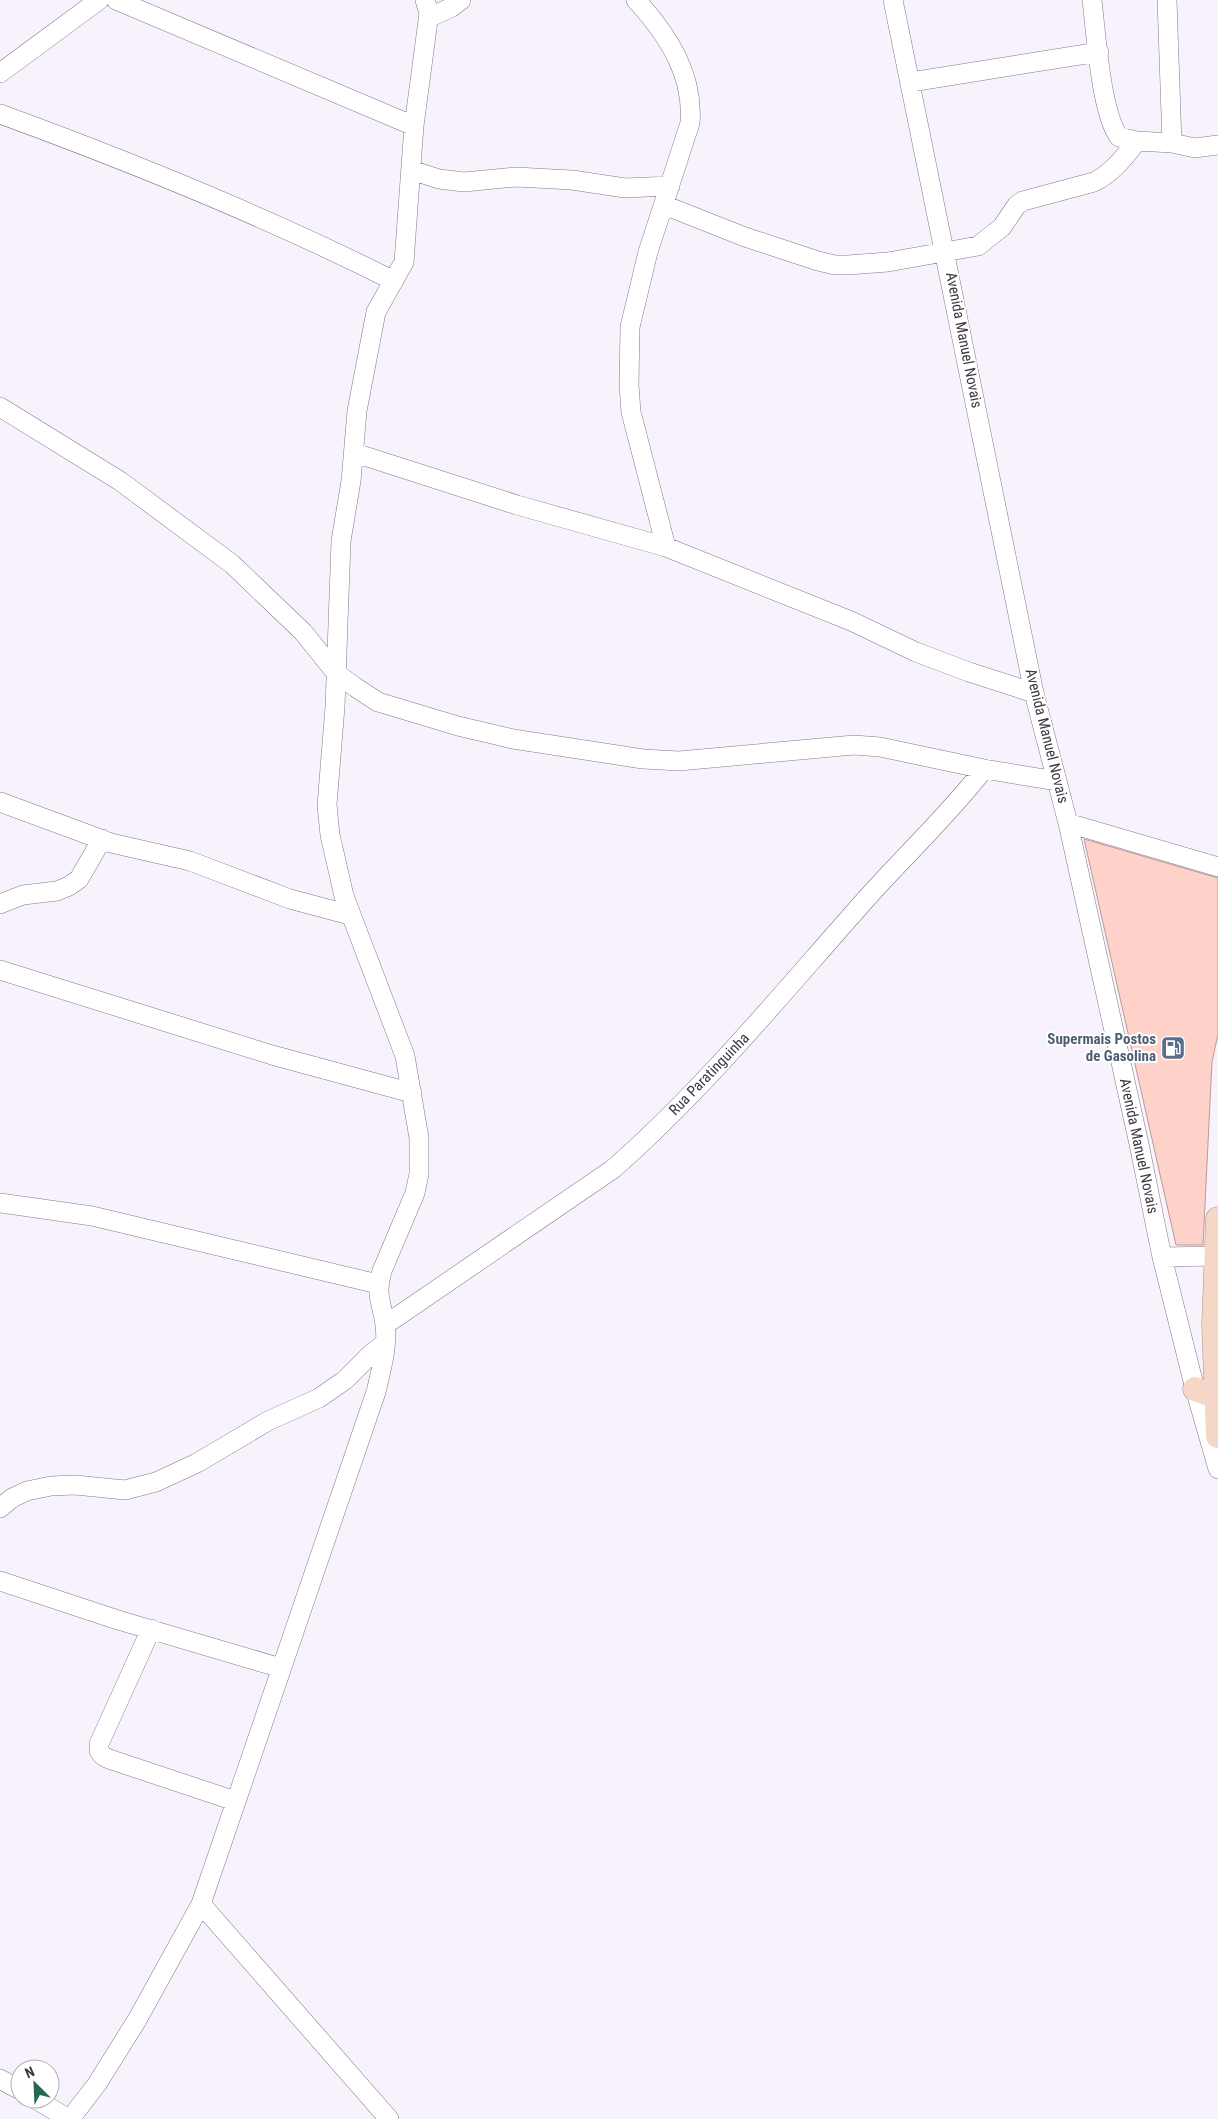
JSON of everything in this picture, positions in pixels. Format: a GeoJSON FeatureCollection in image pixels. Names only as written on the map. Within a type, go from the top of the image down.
{"type":"FeatureCollection","features":[{"type":"Feature","properties":{"kind":"main road"},"geometry":{"type":"LineString","coordinates":[[1218,1220],[1214,1325],[1205,1388],[1218,1436]]}},
{"type":"Feature","properties":{"kind":"street"},"geometry":{"type":"LineString","coordinates":[[0,73],[99,0]]}},
{"type":"Feature","properties":{"kind":"street"},"geometry":{"type":"LineString","coordinates":[[116,0],[414,126]]}},
{"type":"Feature","properties":{"kind":"street"},"geometry":{"type":"LineString","coordinates":[[52,2109],[70,2119],[97,2084],[137,2020],[201,1904],[376,1392],[385,1334],[378,1297],[378,1284],[415,1193],[419,1174],[419,1138],[405,1056],[350,915],[340,882],[328,820],[341,541],[358,411],[376,312],[404,262],[414,126],[427,9],[452,7],[461,0]]}},
{"type":"Feature","properties":{"kind":"street"},"geometry":{"type":"LineString","coordinates":[[636,0],[655,20],[675,53],[683,69],[692,105],[690,124],[648,252],[630,327],[629,384],[631,412],[666,547]]}},
{"type":"Feature","properties":{"kind":"street","name":"Avenida Manuel Novais"},"geometry":{"type":"LineString","coordinates":[[893,0],[946,251],[1034,693],[1068,823],[1140,1144],[1162,1257],[1205,1388],[1218,1469]]}},
{"type":"Feature","properties":{"kind":"street"},"geometry":{"type":"LineString","coordinates":[[1092,0],[1106,104],[1114,130],[1120,137],[1137,142],[1172,143],[1195,148],[1218,144]]}},
{"type":"Feature","properties":{"kind":"street"},"geometry":{"type":"LineString","coordinates":[[1166,0],[1172,143]]}},
{"type":"Feature","properties":{"kind":"street"},"geometry":{"type":"LineString","coordinates":[[911,82],[1099,52]]}},
{"type":"Feature","properties":{"kind":"street"},"geometry":{"type":"LineString","coordinates":[[0,114],[280,226],[394,281]]}},
{"type":"Feature","properties":{"kind":"street"},"geometry":{"type":"LineString","coordinates":[[664,205],[745,237],[835,265],[862,265],[888,262],[978,246],[1002,227],[1017,205],[1023,200],[1094,182],[1127,154],[1137,142]]}},
{"type":"Feature","properties":{"kind":"street"},"geometry":{"type":"LineString","coordinates":[[411,170],[440,179],[464,182],[516,177],[572,180],[625,188],[670,186]]}},
{"type":"Feature","properties":{"kind":"street"},"geometry":{"type":"LineString","coordinates":[[0,407],[120,482],[232,564],[303,632],[336,672],[378,702],[458,726],[512,739],[643,760],[679,761],[854,745],[890,748],[984,769],[1057,781]]}},
{"type":"Feature","properties":{"kind":"street"},"geometry":{"type":"LineString","coordinates":[[354,452],[516,505],[666,547],[851,622],[916,652],[1034,693]]}},
{"type":"Feature","properties":{"kind":"street","name":"Rua Paratinguinha"},"geometry":{"type":"LineString","coordinates":[[0,1508],[12,1498],[27,1491],[51,1486],[75,1485],[132,1490],[156,1482],[197,1463],[268,1421],[319,1398],[345,1380],[370,1355],[385,1334],[477,1260],[599,1178],[638,1146],[745,1037],[861,905],[966,792],[984,769]]}},
{"type":"Feature","properties":{"kind":"street"},"geometry":{"type":"LineString","coordinates":[[0,802],[102,839],[190,861],[290,899],[350,915]]}},
{"type":"Feature","properties":{"kind":"street"},"geometry":{"type":"LineString","coordinates":[[1068,823],[1218,867]]}},
{"type":"Feature","properties":{"kind":"street"},"geometry":{"type":"LineString","coordinates":[[0,904],[22,895],[57,891],[69,886],[79,879],[102,839]]}},
{"type":"Feature","properties":{"kind":"street"},"geometry":{"type":"LineString","coordinates":[[0,970],[272,1055],[412,1093]]}},
{"type":"Feature","properties":{"kind":"street"},"geometry":{"type":"LineString","coordinates":[[0,1203],[92,1216],[378,1284]]}},
{"type":"Feature","properties":{"kind":"street"},"geometry":{"type":"LineString","coordinates":[[1162,1257],[1216,1256]]}},
{"type":"Feature","properties":{"kind":"street"},"geometry":{"type":"LineString","coordinates":[[0,1581],[282,1668]]}},
{"type":"Feature","properties":{"kind":"street"},"geometry":{"type":"LineString","coordinates":[[151,1629],[108,1722],[99,1744],[99,1751],[109,1759],[235,1801]]}},
{"type":"Feature","properties":{"kind":"street"},"geometry":{"type":"LineString","coordinates":[[201,1904],[389,2119]]}},
{"type":"Feature","properties":{"kind":"building","name":"Supermais Postos de Gasolina"},"geometry":{"type":"Polygon","coordinates":[[[1084,839],[1218,878],[1218,1034],[1212,1062],[1203,1245],[1176,1245],[1084,839]]]}},
{"type":"Feature","properties":{"kind":"place","name":"Supermais Postos de Gasolina"},"geometry":{"type":"Point","coordinates":[1173,1048]}}]}
